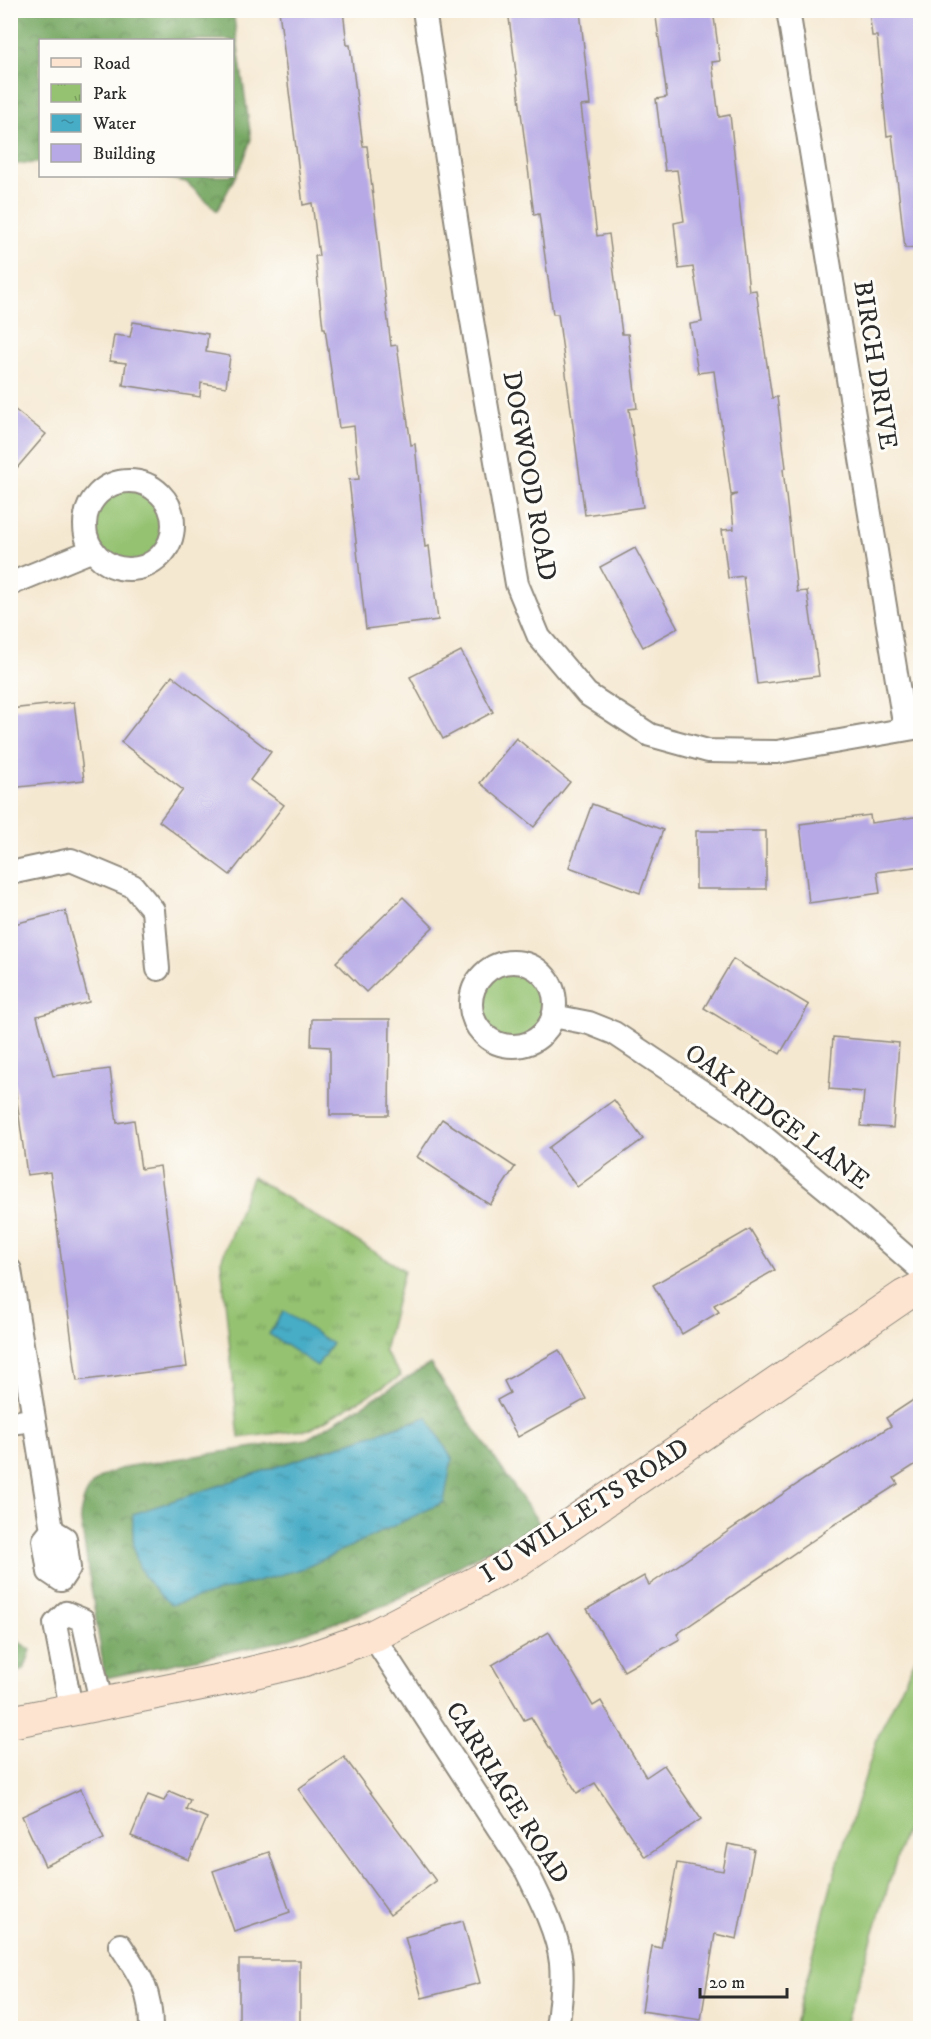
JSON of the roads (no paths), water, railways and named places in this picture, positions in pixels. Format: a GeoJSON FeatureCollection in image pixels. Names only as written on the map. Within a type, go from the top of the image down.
{"type":"FeatureCollection","features":[{"type":"Feature","properties":{"kind":"main road","name":"I U WILLETS ROAD"},"geometry":{"type":"LineString","coordinates":[[10,1722],[220,1680],[305,1660],[373,1636],[517,1561],[904,1296],[921,1288]]}},
{"type":"Feature","properties":{"kind":"street","name":"DOGWOOD ROAD"},"geometry":{"type":"LineString","coordinates":[[424,10],[469,303],[517,584],[539,637],[587,694],[650,735],[708,751],[777,752],[913,728]]}},
{"type":"Feature","properties":{"kind":"street","name":"BIRCH DRIVE"},"geometry":{"type":"LineString","coordinates":[[788,10],[913,728]]}},
{"type":"Feature","properties":{"kind":"street"},"geometry":{"type":"LineString","coordinates":[[10,584],[93,550]]}},
{"type":"Feature","properties":{"kind":"street"},"geometry":{"type":"LineString","coordinates":[[10,873],[72,860],[133,886],[153,910],[158,969]]}},
{"type":"Feature","properties":{"kind":"street","name":"OAK RIDGE LANE"},"geometry":{"type":"LineString","coordinates":[[553,1016],[589,1023],[614,1033],[737,1115],[921,1269]]}},
{"type":"Feature","properties":{"kind":"street"},"geometry":{"type":"LineString","coordinates":[[10,1270],[52,1530],[65,1538],[69,1568],[61,1580],[66,1614]]}},
{"type":"Feature","properties":{"kind":"street"},"geometry":{"type":"LineString","coordinates":[[10,1424],[33,1420]]}},
{"type":"Feature","properties":{"kind":"street"},"geometry":{"type":"LineString","coordinates":[[66,1614],[83,1620],[86,1705]]}},
{"type":"Feature","properties":{"kind":"street"},"geometry":{"type":"LineString","coordinates":[[66,1614],[55,1624],[86,1705]]}},
{"type":"Feature","properties":{"kind":"street","name":"CARRIAGE ROAD"},"geometry":{"type":"LineString","coordinates":[[373,1636],[527,1872],[546,1909],[561,1962],[557,2028]]}},
{"type":"Feature","properties":{"kind":"street"},"geometry":{"type":"LineString","coordinates":[[120,1945],[143,1980],[151,2013],[151,2028]]}},
{"type":"Feature","properties":{"kind":"water"},"geometry":{"type":"Polygon","coordinates":[[[284,1311],[332,1344],[317,1366],[269,1334],[284,1311]]]}},
{"type":"Feature","properties":{"kind":"water"},"geometry":{"type":"Polygon","coordinates":[[[427,1417],[452,1459],[444,1502],[305,1568],[171,1605],[143,1575],[135,1555],[133,1514],[427,1417]]]}}]}
